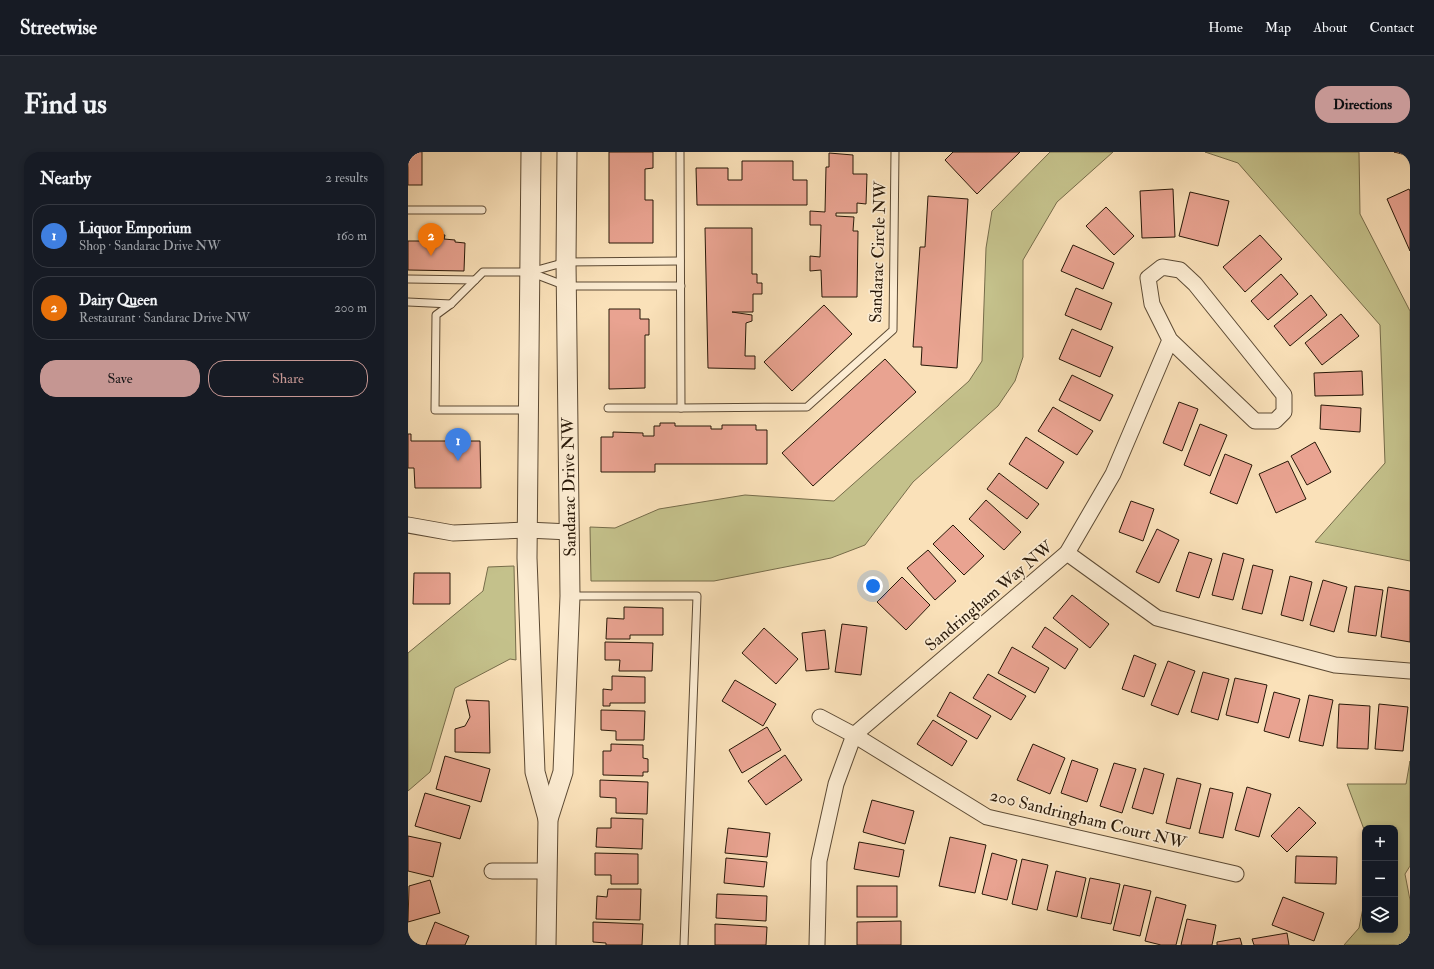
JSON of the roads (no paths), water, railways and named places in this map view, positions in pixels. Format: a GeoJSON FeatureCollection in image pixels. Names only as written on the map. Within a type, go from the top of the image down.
{"type":"FeatureCollection","features":[{"type":"Feature","properties":{"kind":"street","name":"Sandarac Drive NW"},"geometry":{"type":"LineString","coordinates":[[531,152],[527,530],[535,772],[548,819],[546,945]]}},
{"type":"Feature","properties":{"kind":"street","name":"Sandarac Drive NW"},"geometry":{"type":"LineString","coordinates":[[548,819],[564,772],[570,596],[566,286],[567,152]]}},
{"type":"Feature","properties":{"kind":"street"},"geometry":{"type":"LineString","coordinates":[[1067,554],[1113,474],[1170,340],[1152,304],[1148,278],[1162,267],[1180,270],[1195,284],[1284,395],[1284,412],[1275,421],[1255,420],[1170,340]]}},
{"type":"Feature","properties":{"kind":"street"},"geometry":{"type":"LineString","coordinates":[[408,525],[453,533],[527,530],[570,532]]}},
{"type":"Feature","properties":{"kind":"street","name":"Sandringham Way NW"},"geometry":{"type":"LineString","coordinates":[[817,945],[819,861],[836,784],[854,736],[1067,554],[1156,618],[1335,665],[1410,671]]}},
{"type":"Feature","properties":{"kind":"street","name":"200 Sandringham Court NW"},"geometry":{"type":"LineString","coordinates":[[820,717],[988,817],[1236,874]]}},
{"type":"Feature","properties":{"kind":"street"},"geometry":{"type":"LineString","coordinates":[[492,871],[547,872]]}},
{"type":"Feature","properties":{"kind":"lane"},"geometry":{"type":"LineString","coordinates":[[680,152],[681,408]]}},
{"type":"Feature","properties":{"kind":"lane","name":"Sandarac Circle NW"},"geometry":{"type":"LineString","coordinates":[[608,408],[807,407],[893,330],[896,152]]}},
{"type":"Feature","properties":{"kind":"lane"},"geometry":{"type":"LineString","coordinates":[[408,210],[482,210]]}},
{"type":"Feature","properties":{"kind":"lane"},"geometry":{"type":"LineString","coordinates":[[528,410],[435,410],[436,315],[451,304],[483,272],[530,272],[566,262],[680,261]]}},
{"type":"Feature","properties":{"kind":"lane"},"geometry":{"type":"LineString","coordinates":[[530,272],[566,286],[681,286]]}},
{"type":"Feature","properties":{"kind":"lane"},"geometry":{"type":"LineString","coordinates":[[408,279],[474,280]]}},
{"type":"Feature","properties":{"kind":"lane"},"geometry":{"type":"LineString","coordinates":[[408,302],[451,304]]}},
{"type":"Feature","properties":{"kind":"lane"},"geometry":{"type":"LineString","coordinates":[[570,596],[697,596],[684,945]]}},
{"type":"Feature","properties":{"kind":"place","name":"Dairy Queen"},"geometry":{"type":"Point","coordinates":[431,256]}},
{"type":"Feature","properties":{"kind":"place","name":"Liquor Emporium"},"geometry":{"type":"Point","coordinates":[458,461]}}]}
